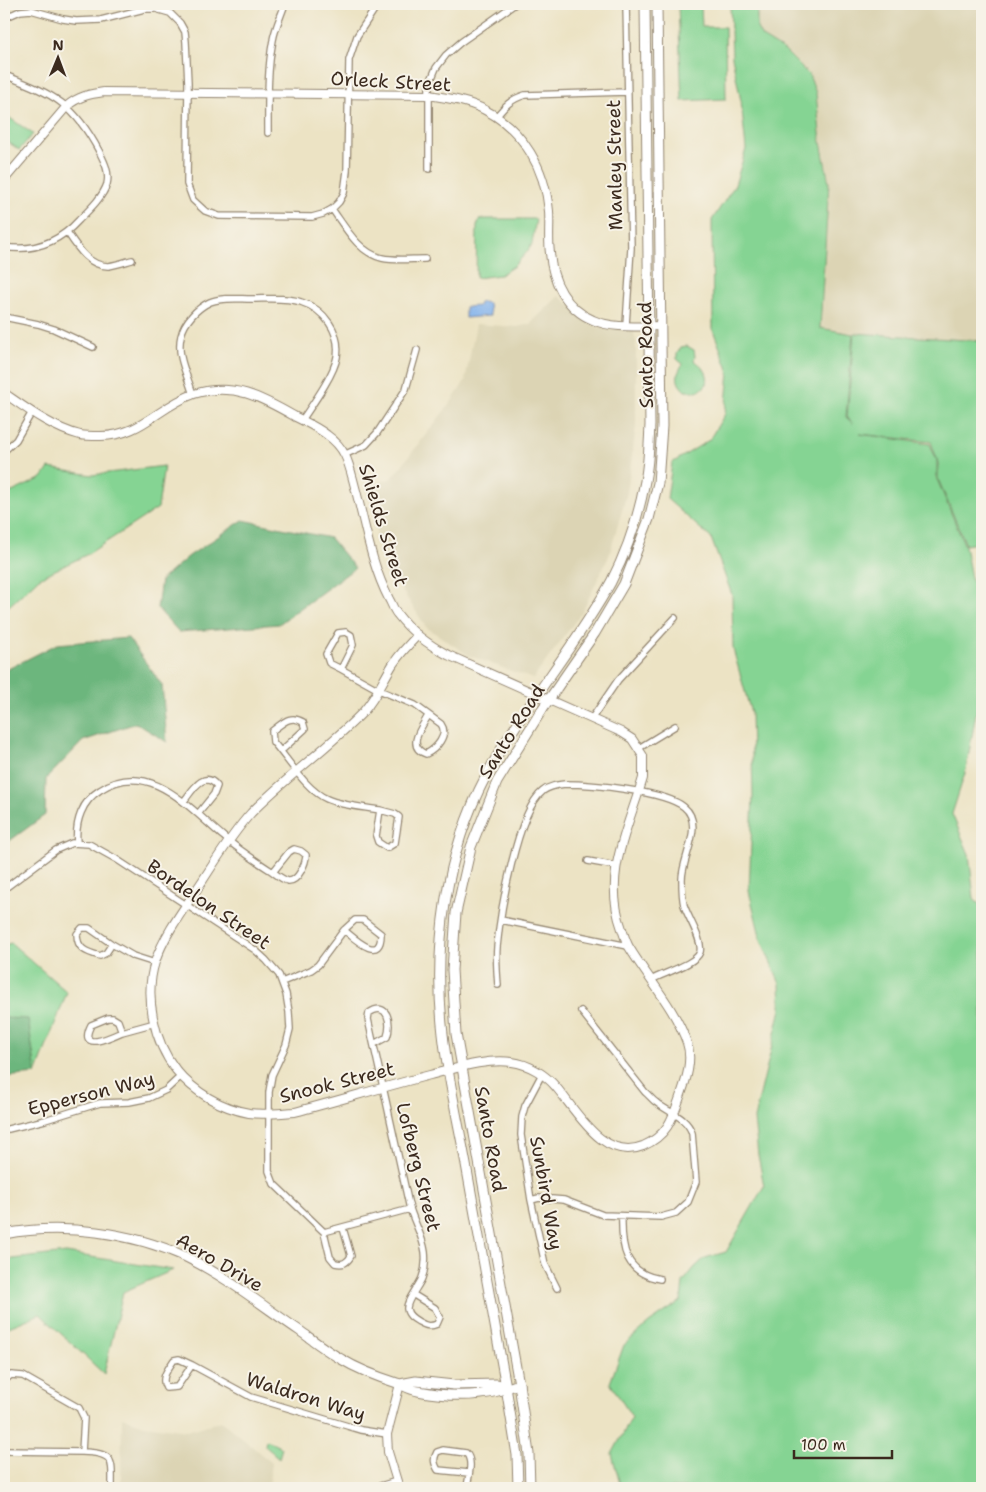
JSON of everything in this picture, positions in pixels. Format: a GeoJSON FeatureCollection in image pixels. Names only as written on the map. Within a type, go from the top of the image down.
{"type":"FeatureCollection","features":[{"type":"Feature","properties":{"kind":"main road","name":"Santo Road"},"geometry":{"type":"LineString","coordinates":[[518,1488],[517,1455],[506,1387],[443,1036],[439,970],[444,910],[459,842],[486,776],[537,694],[586,624],[612,580],[628,543],[646,480],[650,425],[645,4]]}},
{"type":"Feature","properties":{"kind":"main road","name":"Santo Road"},"geometry":{"type":"LineString","coordinates":[[530,1488],[529,1454],[519,1384],[456,1034],[452,970],[456,913],[471,847],[497,782],[549,699],[595,634],[624,584],[649,519],[658,482],[662,426],[657,4]]}},
{"type":"Feature","properties":{"kind":"main road","name":"Aero Drive"},"geometry":{"type":"LineString","coordinates":[[4,1234],[44,1230],[72,1230],[118,1235],[158,1246],[186,1258],[223,1278],[342,1360],[371,1374],[400,1384],[416,1381],[454,1385],[497,1384],[506,1387],[519,1384]]}},
{"type":"Feature","properties":{"kind":"street"},"geometry":{"type":"LineString","coordinates":[[268,133],[268,94],[273,41],[285,4]]}},
{"type":"Feature","properties":{"kind":"street"},"geometry":{"type":"LineString","coordinates":[[4,18],[14,13],[31,10],[76,21],[101,20],[144,9],[165,11],[177,20],[184,32],[186,42],[188,160],[186,184],[190,195],[201,208],[213,214],[312,217],[332,209],[342,198],[346,184],[348,68],[354,44],[361,28],[378,4]]}},
{"type":"Feature","properties":{"kind":"street"},"geometry":{"type":"LineString","coordinates":[[429,168],[431,79],[443,59],[462,42],[514,4]]}},
{"type":"Feature","properties":{"kind":"street","name":"Manley Street"},"geometry":{"type":"LineString","coordinates":[[626,4],[630,248],[626,325]]}},
{"type":"Feature","properties":{"kind":"street"},"geometry":{"type":"LineString","coordinates":[[4,72],[7,76],[42,90],[67,106],[90,134],[104,160],[108,175],[106,186],[99,198],[67,232],[57,239],[30,248],[4,247]]}},
{"type":"Feature","properties":{"kind":"street","name":"Orleck Street"},"geometry":{"type":"LineString","coordinates":[[67,106],[87,94],[104,92],[430,95],[456,99],[484,109],[517,134],[528,147],[538,166],[545,186],[549,212],[551,265],[558,286],[566,300],[580,313],[608,325],[661,326]]}},
{"type":"Feature","properties":{"kind":"street"},"geometry":{"type":"LineString","coordinates":[[496,117],[507,103],[514,98],[525,95],[627,92]]}},
{"type":"Feature","properties":{"kind":"street"},"geometry":{"type":"LineString","coordinates":[[4,180],[67,106]]}},
{"type":"Feature","properties":{"kind":"street"},"geometry":{"type":"LineString","coordinates":[[332,209],[360,245],[369,253],[384,259],[425,258]]}},
{"type":"Feature","properties":{"kind":"street"},"geometry":{"type":"LineString","coordinates":[[67,232],[86,256],[96,264],[109,266],[132,260]]}},
{"type":"Feature","properties":{"kind":"street"},"geometry":{"type":"LineString","coordinates":[[194,395],[181,356],[181,336],[188,319],[210,302],[226,298],[299,301],[313,307],[326,318],[332,327],[337,341],[337,357],[333,370],[302,420]]}},
{"type":"Feature","properties":{"kind":"street"},"geometry":{"type":"LineString","coordinates":[[4,317],[54,329],[93,347]]}},
{"type":"Feature","properties":{"kind":"street"},"geometry":{"type":"LineString","coordinates":[[346,454],[366,445],[377,433],[406,389],[416,350]]}},
{"type":"Feature","properties":{"kind":"street","name":"Shields Street"},"geometry":{"type":"LineString","coordinates":[[4,393],[60,428],[81,435],[109,436],[122,434],[137,428],[178,402],[194,395],[221,390],[248,393],[263,398],[327,435],[346,454],[374,563],[383,588],[397,615],[418,635],[448,655],[621,732],[632,739],[639,748]]}},
{"type":"Feature","properties":{"kind":"street"},"geometry":{"type":"LineString","coordinates":[[4,451],[16,440],[32,412]]}},
{"type":"Feature","properties":{"kind":"street"},"geometry":{"type":"LineString","coordinates":[[592,718],[618,680],[675,618]]}},
{"type":"Feature","properties":{"kind":"street"},"geometry":{"type":"LineString","coordinates":[[341,669],[353,645],[351,635],[346,632],[338,633],[326,654],[329,663],[378,690],[407,701],[441,724],[444,728],[443,736],[432,751],[426,754],[420,752],[415,745],[416,736],[428,716]]}},
{"type":"Feature","properties":{"kind":"street","name":"Snook Street"},"geometry":{"type":"LineString","coordinates":[[418,635],[394,663],[371,703],[361,714],[251,813],[229,841],[170,931],[155,963],[152,992],[154,1023],[168,1057],[181,1076],[201,1093],[224,1105],[248,1113],[294,1112],[449,1070],[500,1061],[528,1066],[542,1074],[556,1087],[579,1118],[604,1141],[617,1146],[638,1148],[656,1140],[663,1133],[674,1114]]}},
{"type":"Feature","properties":{"kind":"street"},"geometry":{"type":"LineString","coordinates":[[281,751],[305,729],[303,722],[296,718],[289,718],[272,731],[274,742],[281,751],[297,771],[312,789],[325,798],[380,810],[396,814],[399,818],[395,843],[387,848],[378,842],[376,836],[380,810]]}},
{"type":"Feature","properties":{"kind":"street"},"geometry":{"type":"LineString","coordinates":[[674,1114],[688,1070],[689,1048],[682,1027],[628,946],[617,917],[613,889],[619,850],[639,791],[644,769],[643,756],[639,748],[676,726]]}},
{"type":"Feature","properties":{"kind":"street"},"geometry":{"type":"LineString","coordinates":[[4,889],[56,850],[77,842],[77,825],[83,808],[93,794],[110,783],[126,779],[155,784],[167,790],[184,801],[229,841],[285,881],[294,879],[306,862],[306,855],[294,849],[289,852],[273,872]]}},
{"type":"Feature","properties":{"kind":"street"},"geometry":{"type":"LineString","coordinates":[[184,801],[202,780],[208,779],[213,781],[217,786],[214,794],[198,814]]}},
{"type":"Feature","properties":{"kind":"street"},"geometry":{"type":"LineString","coordinates":[[498,985],[497,948],[512,858],[536,799],[543,791],[553,786],[564,784],[639,791],[681,805],[692,820],[693,831],[682,868],[682,890],[689,919],[700,942],[700,950],[694,960],[651,980]]}},
{"type":"Feature","properties":{"kind":"street","name":"Bordelon Street"},"geometry":{"type":"LineString","coordinates":[[77,842],[98,848],[187,904],[256,950],[279,975],[289,1012],[290,1029],[286,1045],[272,1075],[269,1114],[269,1171],[274,1184],[320,1231],[324,1232]]}},
{"type":"Feature","properties":{"kind":"street"},"geometry":{"type":"LineString","coordinates":[[588,862],[616,866]]}},
{"type":"Feature","properties":{"kind":"street"},"geometry":{"type":"LineString","coordinates":[[282,982],[311,970],[318,965],[344,930],[355,920],[363,920],[381,934],[381,941],[373,949],[365,947],[344,930]]}},
{"type":"Feature","properties":{"kind":"street"},"geometry":{"type":"LineString","coordinates":[[501,920],[628,946]]}},
{"type":"Feature","properties":{"kind":"street"},"geometry":{"type":"LineString","coordinates":[[112,944],[106,953],[100,956],[90,953],[80,946],[77,942],[77,934],[82,928],[89,928],[133,956],[155,963]]}},
{"type":"Feature","properties":{"kind":"street","name":"Lofberg Street"},"geometry":{"type":"LineString","coordinates":[[374,1044],[387,1038],[390,1031],[387,1014],[380,1009],[375,1009],[369,1013],[368,1019],[410,1209],[425,1250],[423,1277],[408,1304],[407,1310],[411,1317],[426,1326],[437,1324],[440,1317],[435,1308],[414,1294]]}},
{"type":"Feature","properties":{"kind":"street"},"geometry":{"type":"LineString","coordinates":[[531,1200],[539,1198],[564,1200],[603,1215],[662,1217],[676,1213],[688,1202],[696,1182],[690,1126],[656,1103],[645,1092],[582,1011]]}},
{"type":"Feature","properties":{"kind":"street"},"geometry":{"type":"LineString","coordinates":[[122,1032],[118,1021],[108,1018],[90,1025],[87,1033],[91,1041],[97,1042],[122,1032],[154,1023]]}},
{"type":"Feature","properties":{"kind":"street","name":"Sunbird Way"},"geometry":{"type":"LineString","coordinates":[[542,1074],[525,1106],[520,1129],[531,1200],[545,1264],[557,1288]]}},
{"type":"Feature","properties":{"kind":"street","name":"Epperson Way"},"geometry":{"type":"LineString","coordinates":[[4,1130],[100,1103],[128,1102],[149,1098],[166,1090],[181,1076]]}},
{"type":"Feature","properties":{"kind":"street"},"geometry":{"type":"LineString","coordinates":[[343,1228],[351,1256],[348,1262],[342,1265],[335,1263],[330,1257],[324,1232],[410,1209]]}},
{"type":"Feature","properties":{"kind":"street"},"geometry":{"type":"LineString","coordinates":[[622,1216],[622,1244],[629,1260],[642,1274],[660,1280]]}},
{"type":"Feature","properties":{"kind":"street","name":"Waldron Way"},"geometry":{"type":"LineString","coordinates":[[192,1366],[178,1387],[166,1388],[164,1377],[174,1360],[179,1359],[250,1396],[361,1430],[387,1434]]}},
{"type":"Feature","properties":{"kind":"street"},"geometry":{"type":"LineString","coordinates":[[4,1381],[11,1375],[23,1376],[79,1408],[84,1418],[82,1452]]}},
{"type":"Feature","properties":{"kind":"street"},"geometry":{"type":"LineString","coordinates":[[373,1488],[398,1485],[388,1452],[387,1434],[400,1384]]}},
{"type":"Feature","properties":{"kind":"street"},"geometry":{"type":"LineString","coordinates":[[467,1488],[469,1473],[470,1461],[469,1455],[443,1450],[435,1455],[434,1461],[438,1470],[469,1473]]}},
{"type":"Feature","properties":{"kind":"street"},"geometry":{"type":"LineString","coordinates":[[4,1451],[99,1452],[107,1456],[112,1464],[112,1488]]}},
{"type":"Feature","properties":{"kind":"shaded area"},"geometry":{"type":"Polygon","coordinates":[[[757,4],[982,4],[982,341],[854,333],[821,329],[830,183],[822,142],[817,93],[809,75],[786,51],[763,37],[757,28],[757,4]]]}},
{"type":"Feature","properties":{"kind":"shaded area"},"geometry":{"type":"Polygon","coordinates":[[[559,296],[598,327],[633,330],[636,341],[636,426],[627,493],[609,556],[582,612],[533,679],[468,655],[426,627],[390,572],[377,537],[373,504],[367,487],[392,478],[452,401],[465,381],[476,324],[517,327],[530,324],[559,296]]]}},
{"type":"Feature","properties":{"kind":"shaded area"},"geometry":{"type":"Polygon","coordinates":[[[122,1417],[144,1425],[187,1431],[221,1421],[272,1463],[269,1488],[121,1488],[122,1417]]]}},
{"type":"Feature","properties":{"kind":"green space"},"geometry":{"type":"Polygon","coordinates":[[[678,4],[701,4],[702,27],[725,27],[726,99],[682,101],[678,4]]]}},
{"type":"Feature","properties":{"kind":"green space"},"geometry":{"type":"Polygon","coordinates":[[[730,4],[757,4],[757,28],[762,37],[785,51],[809,75],[816,93],[821,142],[829,183],[820,328],[853,334],[846,417],[853,424],[847,417],[854,333],[982,341],[982,542],[966,545],[938,479],[938,462],[931,442],[860,434],[930,444],[937,461],[937,479],[965,546],[971,578],[982,606],[982,679],[966,770],[952,814],[969,854],[974,898],[982,908],[982,1488],[621,1488],[612,1454],[632,1417],[610,1383],[624,1345],[649,1323],[681,1301],[683,1282],[695,1267],[705,1258],[726,1252],[764,1186],[754,1119],[781,1009],[780,984],[761,940],[749,891],[753,796],[751,713],[733,649],[732,595],[711,538],[667,499],[672,463],[709,440],[725,414],[729,372],[713,330],[712,220],[735,185],[746,149],[741,101],[732,57],[730,4]]]}},
{"type":"Feature","properties":{"kind":"green space"},"geometry":{"type":"Polygon","coordinates":[[[4,114],[33,134],[19,150],[4,139],[4,114]]]}},
{"type":"Feature","properties":{"kind":"green space"},"geometry":{"type":"Polygon","coordinates":[[[480,219],[536,219],[532,244],[527,252],[514,266],[500,275],[476,278],[477,226],[480,219]]]}},
{"type":"Feature","properties":{"kind":"green space"},"geometry":{"type":"Polygon","coordinates":[[[687,346],[694,350],[694,361],[702,367],[707,376],[706,385],[697,391],[685,391],[678,382],[678,375],[683,364],[677,359],[677,354],[681,347],[687,346]]]}},
{"type":"Feature","properties":{"kind":"green space"},"geometry":{"type":"Polygon","coordinates":[[[164,466],[158,508],[88,554],[39,578],[9,606],[4,608],[4,493],[12,492],[42,478],[49,468],[92,475],[164,466]]]}},
{"type":"Feature","properties":{"kind":"green space"},"geometry":{"type":"Polygon","coordinates":[[[243,520],[330,538],[355,568],[279,624],[179,632],[157,608],[161,580],[189,556],[243,520]]]}},
{"type":"Feature","properties":{"kind":"green space"},"geometry":{"type":"Polygon","coordinates":[[[128,638],[162,685],[167,742],[136,723],[83,741],[46,779],[45,815],[4,845],[4,671],[57,644],[128,638]]]}},
{"type":"Feature","properties":{"kind":"green space"},"geometry":{"type":"Polygon","coordinates":[[[11,943],[67,992],[36,1074],[28,1020],[4,1018],[4,945],[11,943]]]}},
{"type":"Feature","properties":{"kind":"green space"},"geometry":{"type":"Polygon","coordinates":[[[4,1018],[28,1019],[36,1074],[4,1077],[4,1018]]]}},
{"type":"Feature","properties":{"kind":"green space"},"geometry":{"type":"Polygon","coordinates":[[[66,1253],[173,1270],[123,1292],[104,1374],[40,1314],[4,1329],[4,1260],[66,1253]]]}},
{"type":"Feature","properties":{"kind":"green space"},"geometry":{"type":"Polygon","coordinates":[[[266,1440],[282,1448],[279,1458],[265,1446],[266,1440]]]}},
{"type":"Feature","properties":{"kind":"water"},"geometry":{"type":"Polygon","coordinates":[[[482,302],[489,303],[490,316],[465,318],[465,307],[478,306],[482,302]]]}}]}
